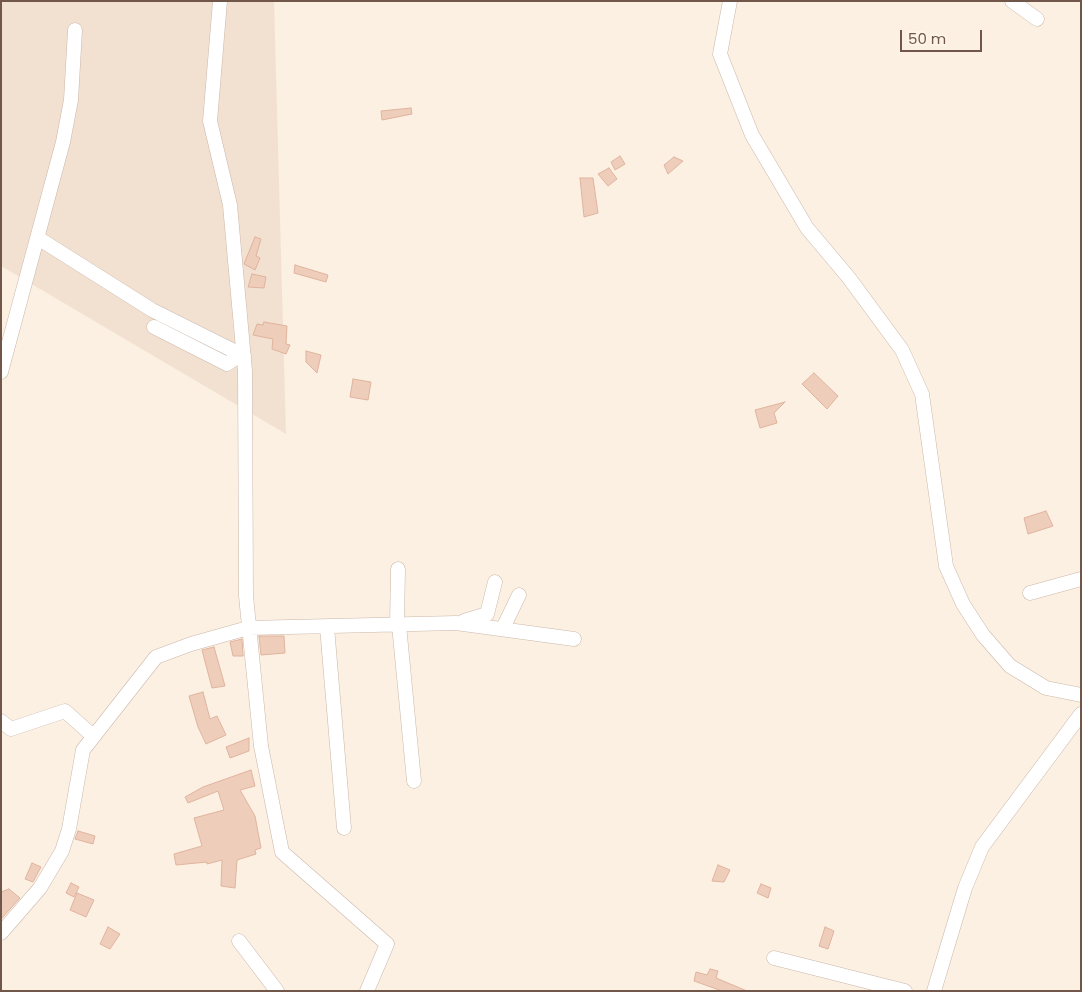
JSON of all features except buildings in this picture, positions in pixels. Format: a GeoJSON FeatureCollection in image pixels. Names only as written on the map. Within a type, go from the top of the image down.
{"type":"FeatureCollection","features":[{"type":"Feature","properties":{"kind":"street"},"geometry":{"type":"LineString","coordinates":[[220,1],[210,121],[230,205],[241,354],[248,628],[261,746],[282,852],[387,944],[367,991]]}},
{"type":"Feature","properties":{"kind":"street"},"geometry":{"type":"LineString","coordinates":[[730,1],[720,54],[752,135],[807,228],[848,278],[902,350],[922,394],[946,566],[963,604],[983,635],[1010,666],[1046,688],[1081,696]]}},
{"type":"Feature","properties":{"kind":"street"},"geometry":{"type":"LineString","coordinates":[[1012,1],[1037,19]]}},
{"type":"Feature","properties":{"kind":"street"},"geometry":{"type":"LineString","coordinates":[[1,372],[68,123],[75,30]]}},
{"type":"Feature","properties":{"kind":"street"},"geometry":{"type":"LineString","coordinates":[[38,238],[152,310],[241,354]]}},
{"type":"Feature","properties":{"kind":"street"},"geometry":{"type":"LineString","coordinates":[[154,327],[227,364],[241,354]]}},
{"type":"Feature","properties":{"kind":"street"},"geometry":{"type":"LineString","coordinates":[[398,569],[398,625],[414,781]]}},
{"type":"Feature","properties":{"kind":"street"},"geometry":{"type":"LineString","coordinates":[[1030,593],[1081,579]]}},
{"type":"Feature","properties":{"kind":"street"},"geometry":{"type":"LineString","coordinates":[[456,623],[487,614],[495,582]]}},
{"type":"Feature","properties":{"kind":"street"},"geometry":{"type":"LineString","coordinates":[[504,628],[518,595]]}},
{"type":"Feature","properties":{"kind":"street"},"geometry":{"type":"LineString","coordinates":[[1,932],[40,888],[62,851],[69,829],[83,750],[154,659],[191,644],[248,628],[456,623],[574,639]]}},
{"type":"Feature","properties":{"kind":"street"},"geometry":{"type":"LineString","coordinates":[[327,627],[344,828]]}},
{"type":"Feature","properties":{"kind":"street"},"geometry":{"type":"LineString","coordinates":[[1,721],[11,729],[65,711],[93,736]]}},
{"type":"Feature","properties":{"kind":"street"},"geometry":{"type":"LineString","coordinates":[[934,991],[965,888],[982,847],[1081,714]]}},
{"type":"Feature","properties":{"kind":"street"},"geometry":{"type":"LineString","coordinates":[[239,941],[277,991]]}},
{"type":"Feature","properties":{"kind":"street"},"geometry":{"type":"LineString","coordinates":[[774,958],[905,991]]}},
{"type":"Feature","properties":{"kind":"shaded area"},"geometry":{"type":"Polygon","coordinates":[[[1,1],[274,1],[286,434],[1,266],[1,1]]]}}]}
